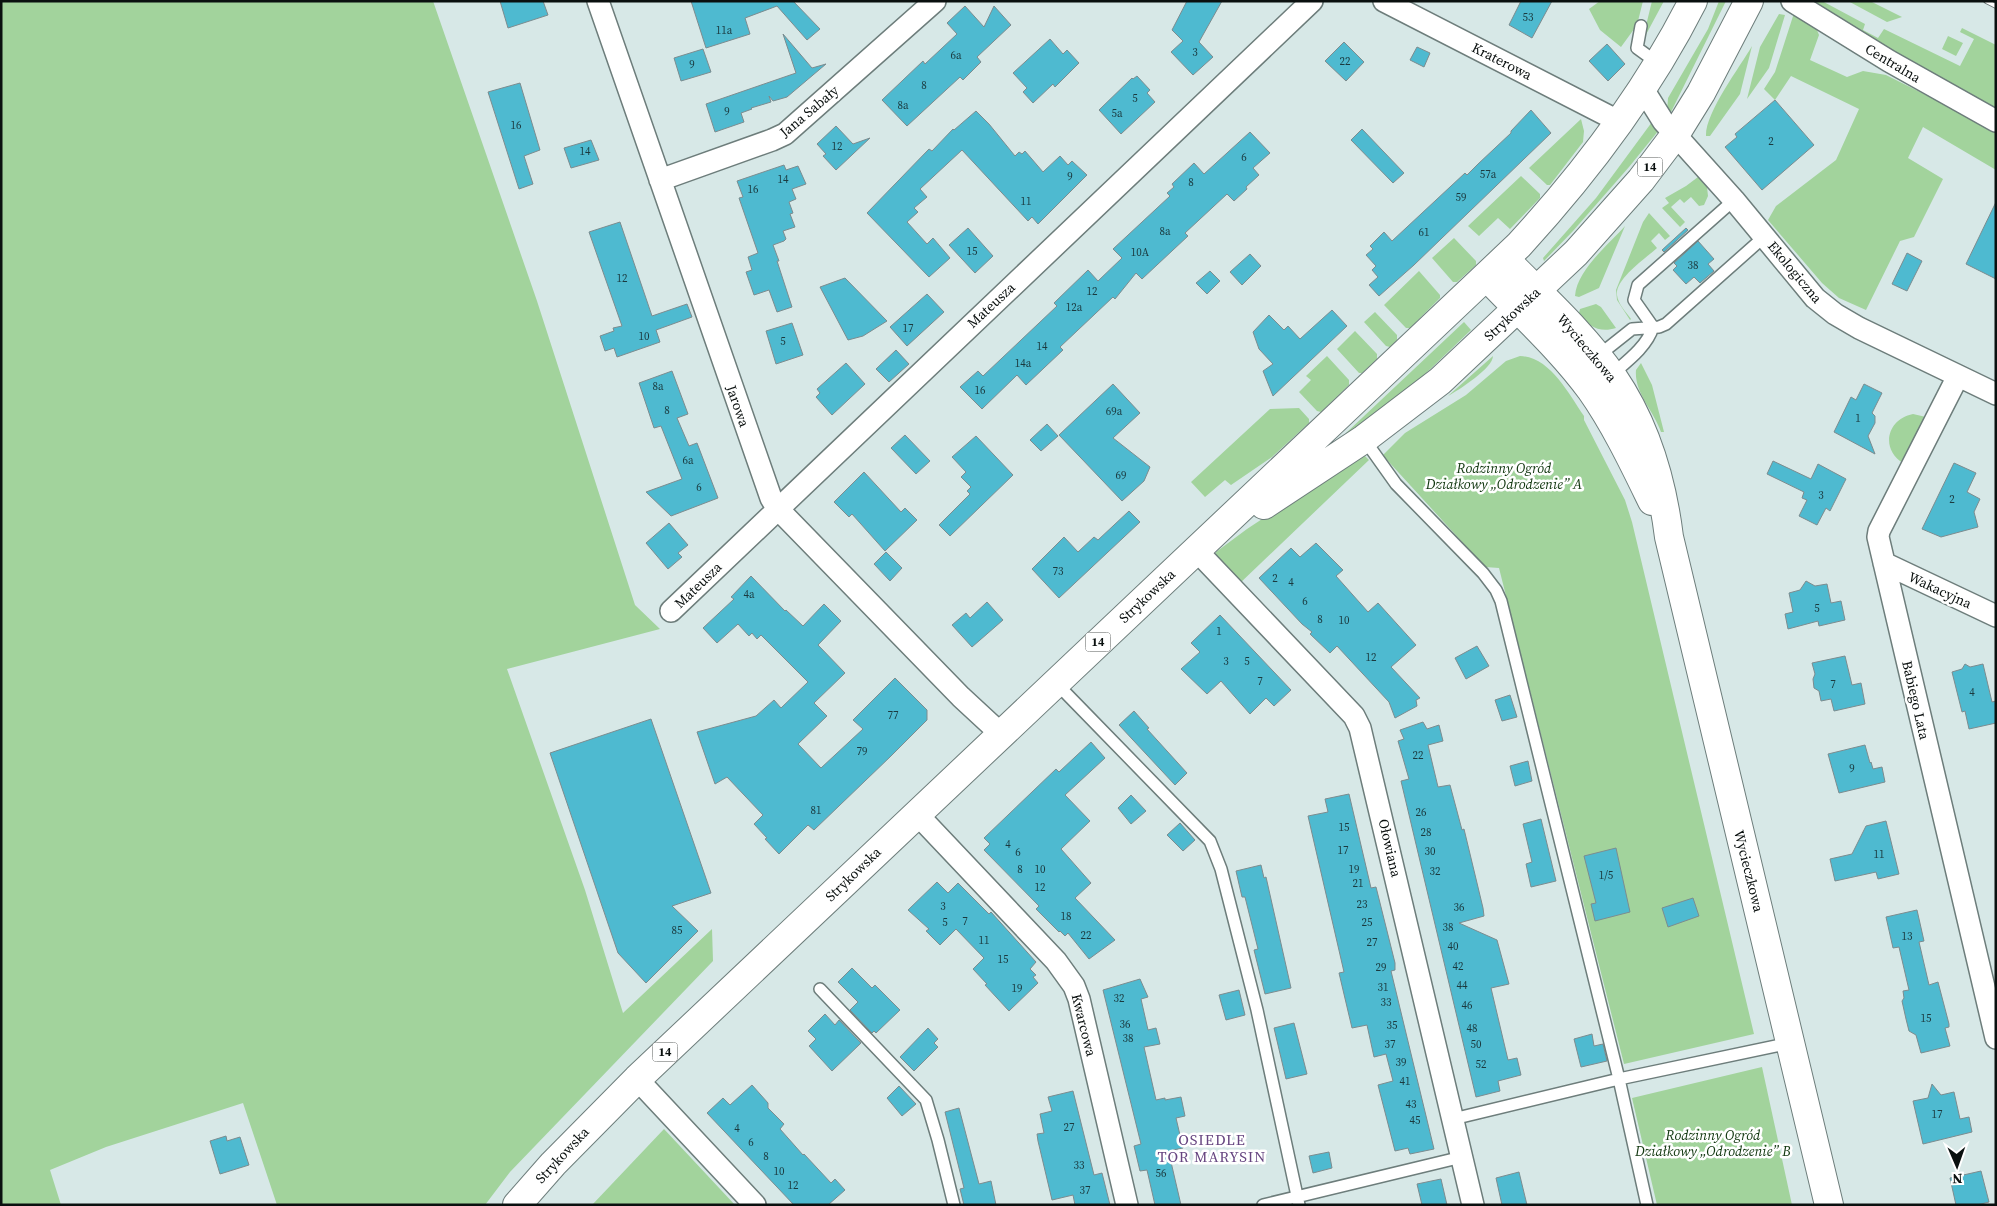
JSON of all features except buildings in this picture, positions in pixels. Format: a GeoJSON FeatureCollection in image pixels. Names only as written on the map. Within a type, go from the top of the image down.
{"type":"FeatureCollection","features":[{"type":"Feature","properties":{"kind":"main road","name":"Strykowska"},"geometry":{"type":"LineString","coordinates":[[517,1205],[571,1145],[637,1079],[916,813],[1496,268],[1558,203],[1587,168],[1659,64],[1693,1]]}},
{"type":"Feature","properties":{"kind":"main road","name":"Strykowska"},"geometry":{"type":"LineString","coordinates":[[1196,550],[1364,439],[1440,381],[1576,253],[1617,208],[1675,135],[1701,92],[1749,1]]}},
{"type":"Feature","properties":{"kind":"main road","name":"Wycieczkowa"},"geometry":{"type":"LineString","coordinates":[[1496,268],[1638,422],[1647,446],[1664,502],[1669,537],[1829,1205]]}},
{"type":"Feature","properties":{"kind":"street","name":"Jarowa"},"geometry":{"type":"LineString","coordinates":[[598,1],[766,486],[778,508],[961,697],[1001,734]]}},
{"type":"Feature","properties":{"kind":"street","name":"Jana Sabały"},"geometry":{"type":"LineString","coordinates":[[660,180],[784,134],[935,1]]}},
{"type":"Feature","properties":{"kind":"street","name":"Mateusza"},"geometry":{"type":"LineString","coordinates":[[672,611],[1312,1]]}},
{"type":"Feature","properties":{"kind":"street","name":"Kraterowa"},"geometry":{"type":"LineString","coordinates":[[1384,1],[1620,122]]}},
{"type":"Feature","properties":{"kind":"street","name":"Centralna"},"geometry":{"type":"LineString","coordinates":[[1792,1],[1897,66],[1996,121]]}},
{"type":"Feature","properties":{"kind":"street","name":"Ekologiczna"},"geometry":{"type":"LineString","coordinates":[[1643,89],[1652,105],[1675,135],[1765,236],[1815,298],[1835,314],[1996,394]]}},
{"type":"Feature","properties":{"kind":"street","name":"Babiego Lata"},"geometry":{"type":"LineString","coordinates":[[1958,376],[1879,531],[1878,542],[1996,1038]]}},
{"type":"Feature","properties":{"kind":"street","name":"Ołowiana"},"geometry":{"type":"LineString","coordinates":[[1196,550],[1354,716],[1360,728],[1474,1205]]}},
{"type":"Feature","properties":{"kind":"street","name":"Wakacyjna"},"geometry":{"type":"LineString","coordinates":[[1884,563],[1996,616]]}},
{"type":"Feature","properties":{"kind":"street","name":"Kwarcowa"},"geometry":{"type":"LineString","coordinates":[[916,813],[1056,961],[1074,986],[1079,999],[1127,1205]]}},
{"type":"Feature","properties":{"kind":"street"},"geometry":{"type":"LineString","coordinates":[[637,1079],[755,1205]]}},
{"type":"Feature","properties":{"kind":"lane"},"geometry":{"type":"LineString","coordinates":[[1641,26],[1637,48],[1659,64]]}},
{"type":"Feature","properties":{"kind":"lane"},"geometry":{"type":"LineString","coordinates":[[1653,327],[1634,300],[1638,285],[1734,200]]}},
{"type":"Feature","properties":{"kind":"lane"},"geometry":{"type":"LineString","coordinates":[[1592,371],[1632,329],[1666,324],[1765,236]]}},
{"type":"Feature","properties":{"kind":"lane"},"geometry":{"type":"LineString","coordinates":[[1592,371],[1643,346],[1650,338],[1653,327]]}},
{"type":"Feature","properties":{"kind":"lane"},"geometry":{"type":"LineString","coordinates":[[1364,439],[1396,484],[1483,573],[1501,600],[1619,1079],[1647,1205]]}},
{"type":"Feature","properties":{"kind":"lane"},"geometry":{"type":"LineString","coordinates":[[1056,682],[1210,841],[1221,869],[1252,991],[1298,1201]]}},
{"type":"Feature","properties":{"kind":"lane"},"geometry":{"type":"LineString","coordinates":[[820,989],[926,1100],[954,1205]]}},
{"type":"Feature","properties":{"kind":"lane"},"geometry":{"type":"LineString","coordinates":[[1453,1118],[1619,1079],[1791,1042]]}},
{"type":"Feature","properties":{"kind":"lane"},"geometry":{"type":"LineString","coordinates":[[1263,1205],[1298,1201],[1462,1157]]}},
{"type":"Feature","properties":{"kind":"green space"},"geometry":{"type":"Polygon","coordinates":[[[1,1],[433,1],[537,301],[635,605],[660,629],[507,669],[585,890],[623,1013],[712,929],[713,961],[510,1172],[485,1205],[277,1205],[243,1103],[106,1147],[50,1170],[61,1205],[1,1205],[1,1]]]}},
{"type":"Feature","properties":{"kind":"green space"},"geometry":{"type":"Polygon","coordinates":[[[1600,1],[1643,1],[1637,25],[1621,47],[1600,30],[1589,9],[1600,1]]]}},
{"type":"Feature","properties":{"kind":"green space"},"geometry":{"type":"Polygon","coordinates":[[[1652,1],[1664,1],[1642,42],[1652,1]]]}},
{"type":"Feature","properties":{"kind":"green space"},"geometry":{"type":"Polygon","coordinates":[[[1719,1],[1726,1],[1670,114],[1667,112],[1668,98],[1708,29],[1719,1]]]}},
{"type":"Feature","properties":{"kind":"green space"},"geometry":{"type":"Polygon","coordinates":[[[1805,1],[1822,1],[1865,24],[1863,30],[1878,38],[1884,29],[1960,66],[1974,39],[1960,32],[1962,28],[1996,45],[1996,110],[1805,1]]]}},
{"type":"Feature","properties":{"kind":"green space"},"geometry":{"type":"Polygon","coordinates":[[[1848,1],[1870,1],[1902,17],[1887,22],[1848,1]]]}},
{"type":"Feature","properties":{"kind":"green space"},"geometry":{"type":"Polygon","coordinates":[[[1795,10],[1815,25],[1819,35],[1810,60],[1847,77],[1863,71],[1886,75],[1996,130],[1996,170],[1923,127],[1908,158],[1943,179],[1914,237],[1900,241],[1866,310],[1839,298],[1822,283],[1768,220],[1776,206],[1836,160],[1859,109],[1791,76],[1775,100],[1764,89],[1775,72],[1795,10]]]}},
{"type":"Feature","properties":{"kind":"green space"},"geometry":{"type":"Polygon","coordinates":[[[1779,14],[1785,15],[1769,68],[1747,99],[1760,47],[1779,14]]]}},
{"type":"Feature","properties":{"kind":"green space"},"geometry":{"type":"Polygon","coordinates":[[[1948,36],[1963,43],[1956,56],[1942,49],[1948,36]]]}},
{"type":"Feature","properties":{"kind":"green space"},"geometry":{"type":"Polygon","coordinates":[[[1752,46],[1740,94],[1710,136],[1706,136],[1707,126],[1717,103],[1752,46]]]}},
{"type":"Feature","properties":{"kind":"green space"},"geometry":{"type":"Polygon","coordinates":[[[1581,119],[1584,131],[1583,142],[1550,185],[1547,185],[1529,168],[1581,119]]]}},
{"type":"Feature","properties":{"kind":"green space"},"geometry":{"type":"Polygon","coordinates":[[[1652,122],[1659,130],[1573,231],[1544,261],[1543,258],[1596,198],[1652,122]]]}},
{"type":"Feature","properties":{"kind":"green space"},"geometry":{"type":"Polygon","coordinates":[[[1521,176],[1540,194],[1540,198],[1510,229],[1498,218],[1479,236],[1468,226],[1521,176]]]}},
{"type":"Feature","properties":{"kind":"green space"},"geometry":{"type":"Polygon","coordinates":[[[1698,177],[1707,187],[1708,196],[1704,205],[1699,206],[1691,197],[1684,203],[1680,199],[1671,207],[1685,222],[1680,227],[1662,208],[1669,203],[1665,198],[1698,177]]]}},
{"type":"Feature","properties":{"kind":"green space"},"geometry":{"type":"Polygon","coordinates":[[[1649,213],[1670,236],[1665,240],[1659,233],[1651,241],[1657,248],[1621,282],[1617,295],[1621,307],[1617,300],[1616,290],[1643,222],[1649,213]]]}},
{"type":"Feature","properties":{"kind":"green space"},"geometry":{"type":"Polygon","coordinates":[[[1625,226],[1599,288],[1579,297],[1575,296],[1577,286],[1587,267],[1625,226]]]}},
{"type":"Feature","properties":{"kind":"green space"},"geometry":{"type":"Polygon","coordinates":[[[1454,238],[1476,261],[1476,265],[1457,282],[1453,282],[1432,258],[1454,238]]]}},
{"type":"Feature","properties":{"kind":"green space"},"geometry":{"type":"Polygon","coordinates":[[[1419,271],[1440,295],[1440,298],[1410,328],[1406,328],[1384,305],[1419,271]]]}},
{"type":"Feature","properties":{"kind":"green space"},"geometry":{"type":"Polygon","coordinates":[[[1596,304],[1601,307],[1616,328],[1605,330],[1595,328],[1586,322],[1579,313],[1580,309],[1596,304]]]}},
{"type":"Feature","properties":{"kind":"green space"},"geometry":{"type":"Polygon","coordinates":[[[1375,312],[1397,335],[1397,340],[1390,347],[1386,346],[1364,322],[1375,312]]]}},
{"type":"Feature","properties":{"kind":"green space"},"geometry":{"type":"Polygon","coordinates":[[[1464,322],[1471,330],[1399,399],[1346,436],[1346,433],[1464,322]]]}},
{"type":"Feature","properties":{"kind":"green space"},"geometry":{"type":"Polygon","coordinates":[[[1355,331],[1377,354],[1377,359],[1362,373],[1359,373],[1337,349],[1355,331]]]}},
{"type":"Feature","properties":{"kind":"green space"},"geometry":{"type":"Polygon","coordinates":[[[1327,356],[1349,380],[1349,385],[1321,412],[1317,411],[1299,392],[1311,380],[1306,376],[1327,356]]]}},
{"type":"Feature","properties":{"kind":"green space"},"geometry":{"type":"Polygon","coordinates":[[[1493,356],[1492,361],[1482,372],[1448,396],[1493,356]]]}},
{"type":"Feature","properties":{"kind":"green space","name":"Rodzinny Ogród Działkowy „Odrodzenie” A"},"geometry":{"type":"Polygon","coordinates":[[[1520,356],[1531,358],[1549,369],[1565,387],[1584,416],[1584,420],[1625,500],[1632,522],[1754,1034],[1624,1064],[1499,568],[1485,567],[1382,456],[1405,433],[1466,395],[1506,361],[1520,356]]]}},
{"type":"Feature","properties":{"kind":"green space"},"geometry":{"type":"Polygon","coordinates":[[[1641,363],[1652,385],[1664,432],[1661,432],[1638,386],[1636,370],[1641,363]]]}},
{"type":"Feature","properties":{"kind":"green space"},"geometry":{"type":"Polygon","coordinates":[[[1299,408],[1309,419],[1309,423],[1272,457],[1231,485],[1225,480],[1205,497],[1191,482],[1270,409],[1299,408]]]}},
{"type":"Feature","properties":{"kind":"green space"},"geometry":{"type":"Polygon","coordinates":[[[1913,414],[1926,417],[1903,463],[1891,450],[1889,443],[1890,435],[1892,428],[1897,422],[1913,414]]]}},
{"type":"Feature","properties":{"kind":"green space"},"geometry":{"type":"Polygon","coordinates":[[[1362,453],[1369,460],[1238,585],[1216,558],[1216,552],[1247,529],[1362,453]]]}},
{"type":"Feature","properties":{"kind":"green space","name":"Rodzinny Ogród Działkowy „Odrodzenie” B"},"geometry":{"type":"Polygon","coordinates":[[[1762,1067],[1792,1205],[1657,1205],[1632,1098],[1762,1067]]]}},
{"type":"Feature","properties":{"kind":"green space"},"geometry":{"type":"Polygon","coordinates":[[[664,1129],[735,1205],[592,1205],[664,1129]]]}},
{"type":"Feature","properties":{"kind":"railway"},"geometry":{"type":"LineString","coordinates":[[1986,1],[1996,6]]}},
{"type":"Feature","properties":{"kind":"district","name":"OSIEDLE TOR MARYSIN"},"geometry":{"type":"Point","coordinates":[1212,1148]}}]}
